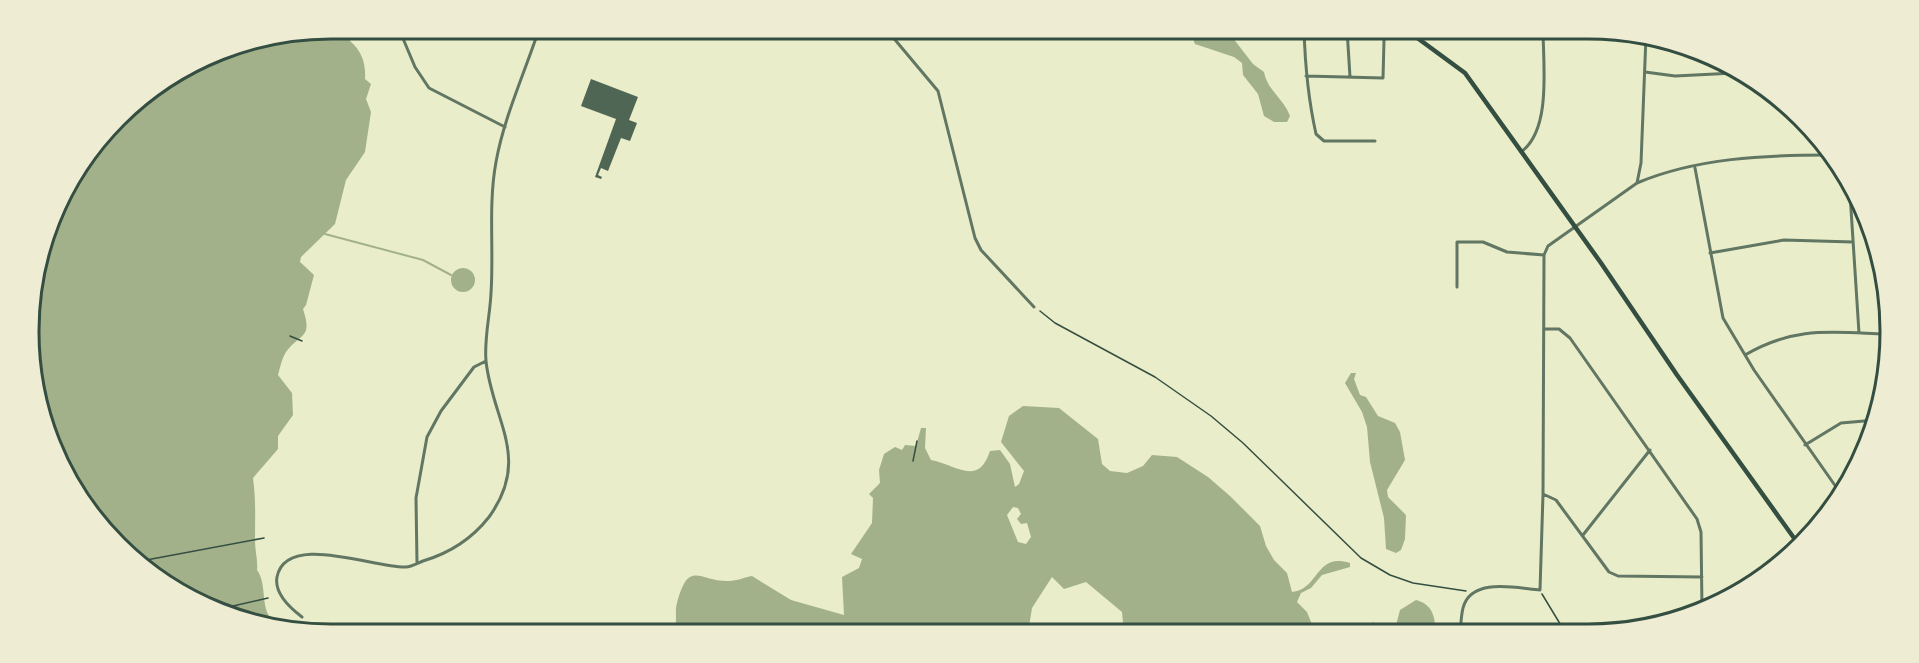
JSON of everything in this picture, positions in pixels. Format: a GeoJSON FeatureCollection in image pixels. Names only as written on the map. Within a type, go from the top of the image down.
{"type":"FeatureCollection","features":[{"type":"Feature","properties":{"kind":"main road"},"geometry":{"type":"LineString","coordinates":[[1419,39],[1465,73],[1794,538]]}},
{"type":"Feature","properties":{"kind":"street"},"geometry":{"type":"LineString","coordinates":[[404,39],[415,67],[429,88],[505,127]]}},
{"type":"Feature","properties":{"kind":"street"},"geometry":{"type":"LineString","coordinates":[[302,617],[292,609],[276,584],[278,573],[287,562],[306,552],[406,567],[444,554],[474,535],[499,500],[507,474],[508,442],[486,361],[491,294],[493,190],[496,162],[505,127],[535,39]]}},
{"type":"Feature","properties":{"kind":"street"},"geometry":{"type":"LineString","coordinates":[[895,39],[938,91],[975,238],[981,249],[1034,307]]}},
{"type":"Feature","properties":{"kind":"street"},"geometry":{"type":"LineString","coordinates":[[1304,39],[1306,76],[1316,134],[1324,141],[1375,141]]}},
{"type":"Feature","properties":{"kind":"street"},"geometry":{"type":"LineString","coordinates":[[1348,39],[1350,77]]}},
{"type":"Feature","properties":{"kind":"street"},"geometry":{"type":"LineString","coordinates":[[1306,76],[1383,78],[1384,39]]}},
{"type":"Feature","properties":{"kind":"street"},"geometry":{"type":"LineString","coordinates":[[1521,152],[1530,145],[1543,115],[1543,39]]}},
{"type":"Feature","properties":{"kind":"street"},"geometry":{"type":"LineString","coordinates":[[1637,183],[1646,45]]}},
{"type":"Feature","properties":{"kind":"street"},"geometry":{"type":"LineString","coordinates":[[1646,72],[1675,76],[1725,73]]}},
{"type":"Feature","properties":{"kind":"street"},"geometry":{"type":"LineString","coordinates":[[1461,624],[1463,607],[1481,588],[1501,586],[1540,590],[1545,329],[1544,255],[1548,246],[1637,183],[1653,177],[1726,161],[1774,155],[1821,155]]}},
{"type":"Feature","properties":{"kind":"street"},"geometry":{"type":"LineString","coordinates":[[1695,168],[1723,318],[1805,445],[1836,487]]}},
{"type":"Feature","properties":{"kind":"street"},"geometry":{"type":"LineString","coordinates":[[1851,203],[1859,333]]}},
{"type":"Feature","properties":{"kind":"street"},"geometry":{"type":"LineString","coordinates":[[1710,253],[1784,240],[1853,242]]}},
{"type":"Feature","properties":{"kind":"street"},"geometry":{"type":"LineString","coordinates":[[1457,287],[1457,242],[1483,242],[1507,252],[1544,255]]}},
{"type":"Feature","properties":{"kind":"street"},"geometry":{"type":"LineString","coordinates":[[1545,329],[1559,329],[1570,338],[1697,519],[1701,532],[1702,601]]}},
{"type":"Feature","properties":{"kind":"street"},"geometry":{"type":"LineString","coordinates":[[1745,355],[1780,338],[1808,332],[1880,334]]}},
{"type":"Feature","properties":{"kind":"street"},"geometry":{"type":"LineString","coordinates":[[417,563],[416,498],[427,437],[441,411],[474,367],[486,361]]}},
{"type":"Feature","properties":{"kind":"street"},"geometry":{"type":"LineString","coordinates":[[1805,445],[1841,423],[1866,421]]}},
{"type":"Feature","properties":{"kind":"street"},"geometry":{"type":"LineString","coordinates":[[1583,535],[1650,450]]}},
{"type":"Feature","properties":{"kind":"street"},"geometry":{"type":"LineString","coordinates":[[1543,494],[1556,500],[1609,572],[1618,576],[1702,577]]}},
{"type":"Feature","properties":{"kind":"path"},"geometry":{"type":"LineString","coordinates":[[1034,307],[1055,323],[1155,377],[1211,416],[1243,443],[1361,558],[1390,575],[1413,583],[1475,592]]}},
{"type":"Feature","properties":{"kind":"path"},"geometry":{"type":"LineString","coordinates":[[290,336],[302,341]]}},
{"type":"Feature","properties":{"kind":"path"},"geometry":{"type":"LineString","coordinates":[[913,461],[917,441]]}},
{"type":"Feature","properties":{"kind":"path"},"geometry":{"type":"LineString","coordinates":[[148,560],[264,538]]}},
{"type":"Feature","properties":{"kind":"path"},"geometry":{"type":"LineString","coordinates":[[1540,590],[1560,624]]}},
{"type":"Feature","properties":{"kind":"path"},"geometry":{"type":"LineString","coordinates":[[232,606],[268,598]]}},
{"type":"Feature","properties":{"kind":"shaded area"},"geometry":{"type":"Polygon","coordinates":[[[351,39],[364,63],[365,79],[371,84],[366,99],[371,112],[365,152],[346,180],[335,224],[301,257],[300,262],[314,275],[303,309],[307,326],[304,335],[286,352],[278,375],[292,393],[293,415],[278,436],[278,449],[253,478],[257,570],[270,617],[220,602],[169,575],[153,564],[125,538],[99,510],[69,461],[49,407],[40,351],[42,293],[55,237],[78,185],[99,153],[153,99],[202,69],[256,49],[293,42],[351,39]]]}},
{"type":"Feature","properties":{"kind":"shaded area"},"geometry":{"type":"Polygon","coordinates":[[[1193,39],[1234,39],[1253,64],[1264,72],[1268,84],[1290,116],[1287,122],[1274,122],[1264,116],[1258,94],[1243,75],[1242,63],[1234,57],[1195,44],[1193,39]]]}},
{"type":"Feature","properties":{"kind":"shaded area"},"geometry":{"type":"Polygon","coordinates":[[[463,268],[471,272],[475,280],[471,288],[463,292],[455,288],[451,280],[455,272],[463,268]]]}},
{"type":"Feature","properties":{"kind":"shaded area"},"geometry":{"type":"Polygon","coordinates":[[[1351,373],[1356,373],[1354,379],[1360,395],[1366,397],[1378,416],[1395,423],[1400,432],[1405,460],[1387,490],[1388,497],[1406,515],[1405,539],[1401,550],[1396,553],[1386,549],[1384,518],[1370,462],[1367,427],[1362,412],[1345,383],[1351,373]]]}},
{"type":"Feature","properties":{"kind":"shaded area"},"geometry":{"type":"Polygon","coordinates":[[[1023,406],[1059,408],[1098,439],[1102,464],[1110,471],[1127,473],[1143,466],[1152,455],[1177,457],[1208,477],[1260,526],[1266,546],[1274,560],[1287,573],[1292,592],[1308,585],[1330,562],[1350,563],[1350,567],[1322,575],[1311,588],[1301,593],[1297,602],[1307,612],[1312,624],[1123,624],[1122,612],[1086,582],[1064,589],[1052,577],[1032,608],[1029,624],[675,624],[676,607],[681,589],[686,581],[696,576],[729,581],[752,576],[791,600],[844,615],[842,577],[859,568],[862,559],[851,554],[872,523],[873,498],[869,494],[880,483],[879,470],[884,454],[895,447],[902,450],[905,445],[916,446],[921,428],[926,428],[925,448],[931,460],[958,469],[973,471],[985,462],[990,451],[1000,450],[1010,464],[1015,487],[1019,484],[1024,471],[1001,442],[1009,416],[1023,406]],[[1013,507],[1007,515],[1018,542],[1026,544],[1031,537],[1027,523],[1021,524],[1017,519],[1021,514],[1018,508],[1013,507]]]}},
{"type":"Feature","properties":{"kind":"shaded area"},"geometry":{"type":"Polygon","coordinates":[[[1416,600],[1421,602],[1432,612],[1435,624],[1396,624],[1400,610],[1416,600]]]}},
{"type":"Feature","properties":{"kind":"building"},"geometry":{"type":"Polygon","coordinates":[[[591,79],[638,97],[629,120],[637,123],[630,141],[621,138],[608,171],[601,168],[598,175],[602,177],[601,179],[595,177],[616,119],[581,106],[591,79]]]}},
{"type":"Feature","properties":{"kind":"waterway"},"geometry":{"type":"LineString","coordinates":[[325,234],[423,260],[451,275]]}}]}
